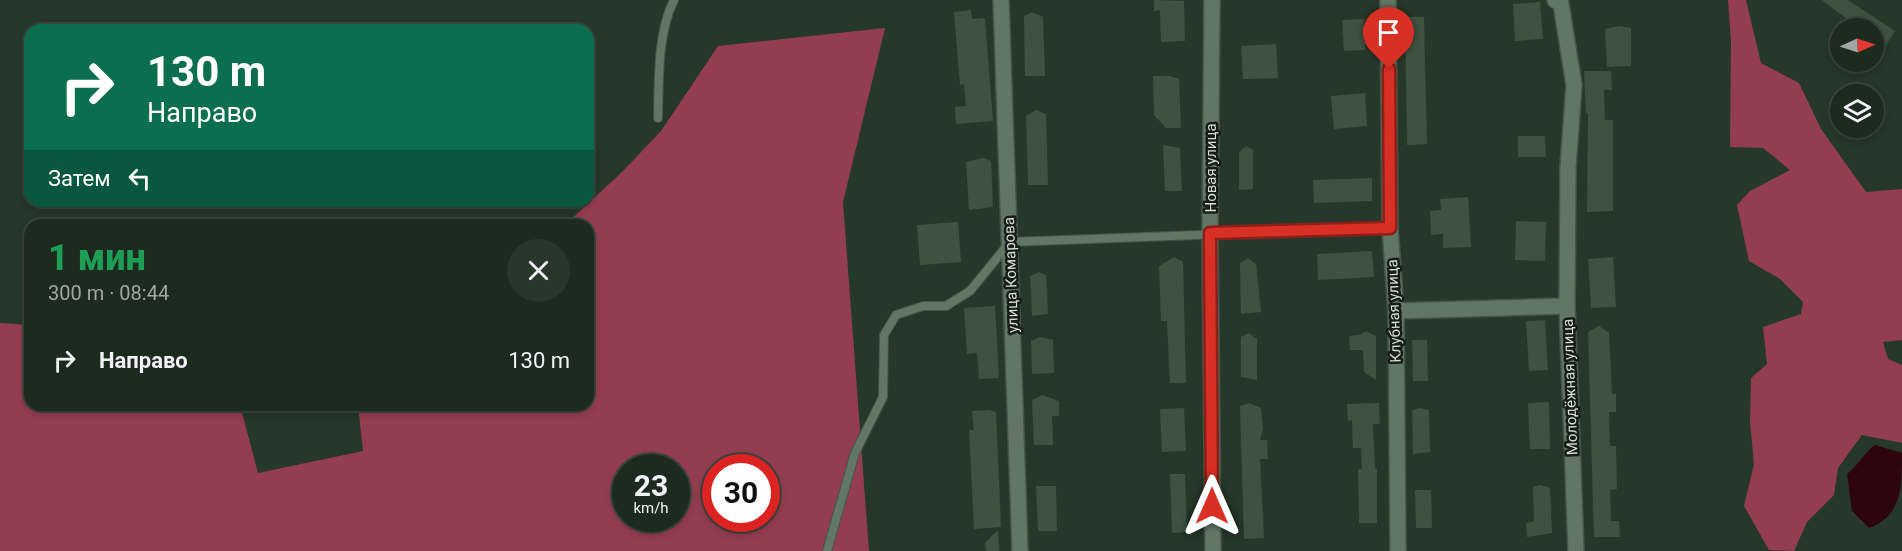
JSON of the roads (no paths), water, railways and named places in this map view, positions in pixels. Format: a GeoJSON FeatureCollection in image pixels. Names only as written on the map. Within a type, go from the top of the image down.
{"type":"FeatureCollection","features":[{"type":"Feature","properties":{"kind":"street","name":"улица Комарова"},"geometry":{"type":"LineString","coordinates":[[1001,0],[1020,551]]}},
{"type":"Feature","properties":{"kind":"street","name":"Новая улица"},"geometry":{"type":"LineString","coordinates":[[1212,0],[1210,233],[1213,551]]}},
{"type":"Feature","properties":{"kind":"street","name":"Клубная улица"},"geometry":{"type":"LineString","coordinates":[[1388,0],[1390,228],[1396,311],[1398,551]]}},
{"type":"Feature","properties":{"kind":"street","name":"Молодёжная улица"},"geometry":{"type":"LineString","coordinates":[[1555,0],[1561,4],[1574,85],[1568,167],[1567,306],[1576,551]]}},
{"type":"Feature","properties":{"kind":"street"},"geometry":{"type":"LineString","coordinates":[[1396,311],[1567,306]]}},
{"type":"Feature","properties":{"kind":"lane"},"geometry":{"type":"LineString","coordinates":[[658,118],[659,74],[667,14],[674,0]]}},
{"type":"Feature","properties":{"kind":"lane"},"geometry":{"type":"LineString","coordinates":[[828,551],[855,453],[882,397],[884,335],[896,315],[922,306],[946,306],[970,291],[1010,242],[1390,228]]}}]}
